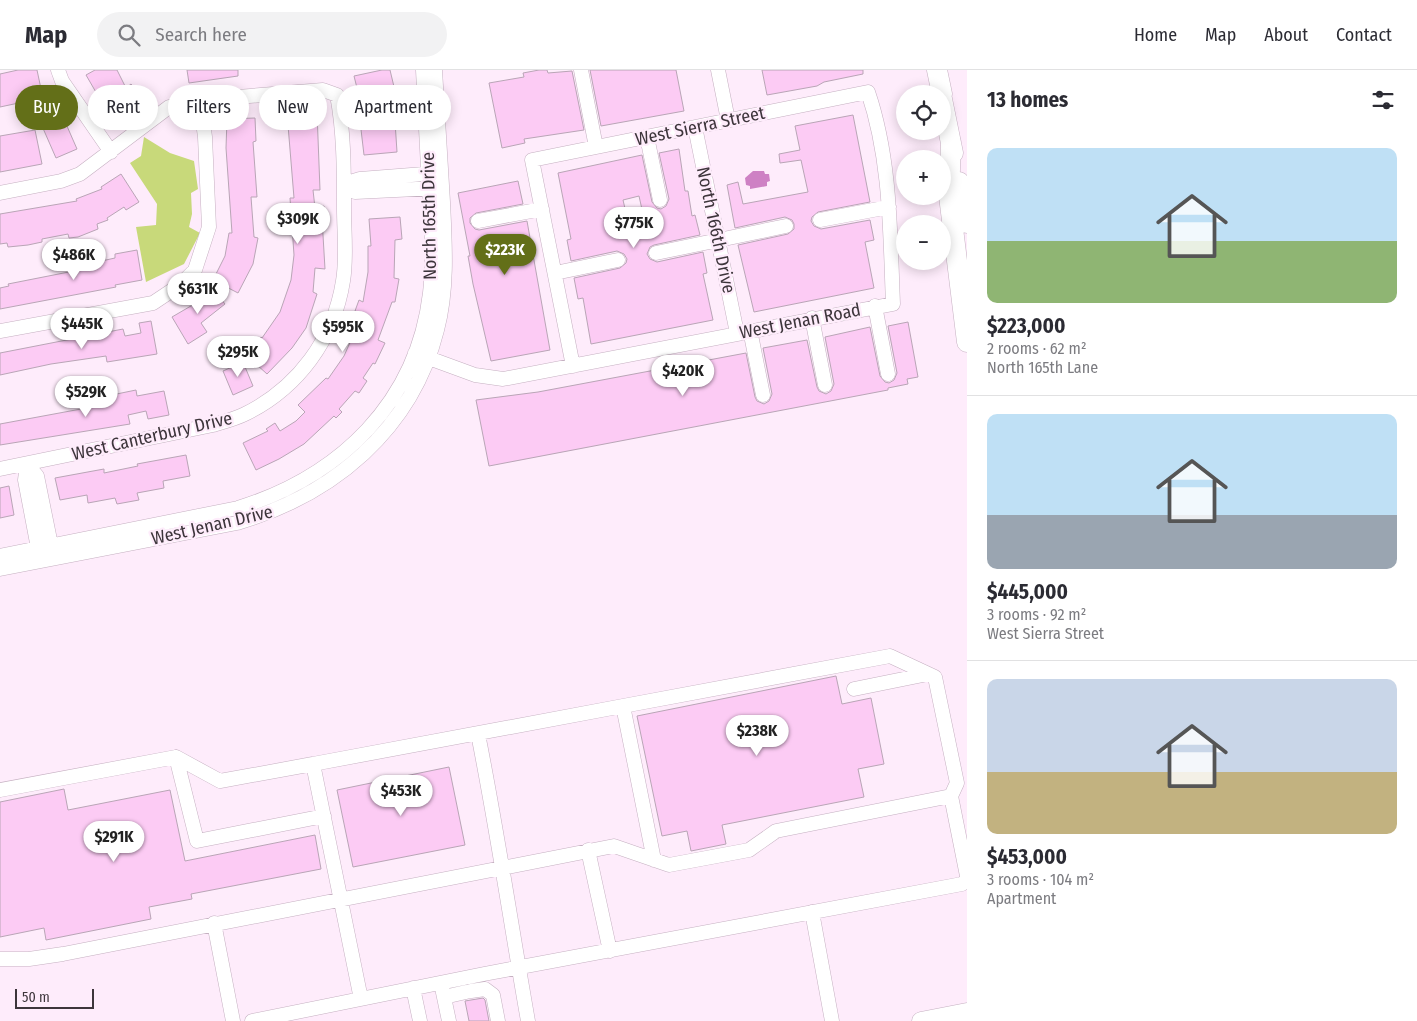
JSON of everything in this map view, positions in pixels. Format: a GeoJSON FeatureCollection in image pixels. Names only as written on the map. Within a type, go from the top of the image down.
{"type":"FeatureCollection","features":[{"type":"Feature","properties":{"kind":"highway"},"geometry":{"type":"LineString","coordinates":[[937,70],[940,85]]}},
{"type":"Feature","properties":{"kind":"highway"},"geometry":{"type":"LineString","coordinates":[[951,142],[967,223]]}},
{"type":"Feature","properties":{"kind":"highway"},"geometry":{"type":"LineString","coordinates":[[951,142],[948,196],[967,342]]}},
{"type":"Feature","properties":{"kind":"main road"},"geometry":{"type":"LineString","coordinates":[[921,1021],[967,1012]]}},
{"type":"Feature","properties":{"kind":"street"},"geometry":{"type":"LineString","coordinates":[[58,70],[62,81],[111,152]]}},
{"type":"Feature","properties":{"kind":"street","name":"North 165th Drive"},"geometry":{"type":"LineString","coordinates":[[388,416],[394,395],[422,356],[437,330],[443,292],[444,247],[423,70]]}},
{"type":"Feature","properties":{"kind":"street","name":"North 165th Drive"},"geometry":{"type":"LineString","coordinates":[[435,70],[435,173]]}},
{"type":"Feature","properties":{"kind":"street"},"geometry":{"type":"LineString","coordinates":[[581,70],[596,147]]}},
{"type":"Feature","properties":{"kind":"street"},"geometry":{"type":"LineString","coordinates":[[718,70],[728,120]]}},
{"type":"Feature","properties":{"kind":"street","name":"West Canterbury Drive"},"geometry":{"type":"LineString","coordinates":[[0,469],[213,425],[245,415],[277,395],[314,358],[333,321],[344,280],[344,184],[340,110],[337,94],[323,90],[249,96]]}},
{"type":"Feature","properties":{"kind":"street","name":"West Sierra Street"},"geometry":{"type":"LineString","coordinates":[[542,209],[532,160],[868,92],[878,122],[888,183],[889,207]]}},
{"type":"Feature","properties":{"kind":"street"},"geometry":{"type":"LineString","coordinates":[[0,193],[61,181],[80,174],[168,108]]}},
{"type":"Feature","properties":{"kind":"street","name":"North 166th Drive"},"geometry":{"type":"LineString","coordinates":[[695,126],[719,240],[743,332],[763,395]]}},
{"type":"Feature","properties":{"kind":"street"},"geometry":{"type":"LineString","coordinates":[[0,331],[153,303],[180,285],[195,270],[210,227],[204,130]]}},
{"type":"Feature","properties":{"kind":"street"},"geometry":{"type":"LineString","coordinates":[[647,137],[660,200]]}},
{"type":"Feature","properties":{"kind":"street"},"geometry":{"type":"LineString","coordinates":[[344,184],[360,179],[435,173]]}},
{"type":"Feature","properties":{"kind":"street"},"geometry":{"type":"LineString","coordinates":[[344,184],[355,192],[436,188]]}},
{"type":"Feature","properties":{"kind":"street","name":"North 165th Drive"},"geometry":{"type":"LineString","coordinates":[[422,356],[422,335],[430,292],[436,188]]}},
{"type":"Feature","properties":{"kind":"street"},"geometry":{"type":"LineString","coordinates":[[820,220],[889,207]]}},
{"type":"Feature","properties":{"kind":"street","name":"West Jenan Road"},"geometry":{"type":"LineString","coordinates":[[422,356],[475,375],[503,378],[893,304],[889,207]]}},
{"type":"Feature","properties":{"kind":"street"},"geometry":{"type":"LineString","coordinates":[[478,221],[542,209],[573,366]]}},
{"type":"Feature","properties":{"kind":"street"},"geometry":{"type":"LineString","coordinates":[[656,253],[786,226]]}},
{"type":"Feature","properties":{"kind":"street"},"geometry":{"type":"LineString","coordinates":[[555,273],[618,260]]}},
{"type":"Feature","properties":{"kind":"street"},"geometry":{"type":"LineString","coordinates":[[875,306],[888,374]]}},
{"type":"Feature","properties":{"kind":"street"},"geometry":{"type":"LineString","coordinates":[[812,318],[825,384]]}},
{"type":"Feature","properties":{"kind":"street","name":"West Jenan Drive"},"geometry":{"type":"LineString","coordinates":[[0,556],[238,508],[271,498],[310,478],[343,455],[388,416]]}},
{"type":"Feature","properties":{"kind":"street","name":"West Jenan Drive"},"geometry":{"type":"LineString","coordinates":[[0,569],[238,523],[279,510],[339,475],[370,448],[388,416]]}},
{"type":"Feature","properties":{"kind":"street"},"geometry":{"type":"LineString","coordinates":[[27,464],[37,476],[48,560]]}},
{"type":"Feature","properties":{"kind":"street"},"geometry":{"type":"LineString","coordinates":[[0,790],[176,757],[220,781],[890,656],[936,677],[957,783],[951,796],[967,876]]}},
{"type":"Feature","properties":{"kind":"street"},"geometry":{"type":"LineString","coordinates":[[854,689],[928,674]]}},
{"type":"Feature","properties":{"kind":"street"},"geometry":{"type":"LineString","coordinates":[[623,706],[654,860]]}},
{"type":"Feature","properties":{"kind":"street"},"geometry":{"type":"LineString","coordinates":[[478,734],[499,840],[501,867],[528,1021]]}},
{"type":"Feature","properties":{"kind":"street"},"geometry":{"type":"LineString","coordinates":[[176,757],[196,842],[324,816]]}},
{"type":"Feature","properties":{"kind":"street"},"geometry":{"type":"LineString","coordinates":[[313,764],[361,999]]}},
{"type":"Feature","properties":{"kind":"street"},"geometry":{"type":"LineString","coordinates":[[0,959],[29,959],[63,954],[614,846],[669,865],[750,850],[776,831],[951,796]]}},
{"type":"Feature","properties":{"kind":"street"},"geometry":{"type":"LineString","coordinates":[[588,850],[610,951]]}},
{"type":"Feature","properties":{"kind":"street"},"geometry":{"type":"LineString","coordinates":[[443,990],[519,968],[962,884],[967,880]]}},
{"type":"Feature","properties":{"kind":"street"},"geometry":{"type":"LineString","coordinates":[[812,912],[832,1021]]}},
{"type":"Feature","properties":{"kind":"street"},"geometry":{"type":"LineString","coordinates":[[214,923],[233,1021]]}},
{"type":"Feature","properties":{"kind":"street"},"geometry":{"type":"LineString","coordinates":[[414,988],[420,1021]]}},
{"type":"Feature","properties":{"kind":"street"},"geometry":{"type":"LineString","coordinates":[[252,1021],[414,988],[468,992],[485,989],[493,995],[498,1021]]}},
{"type":"Feature","properties":{"kind":"street"},"geometry":{"type":"LineString","coordinates":[[443,990],[449,1021]]}},
{"type":"Feature","properties":{"kind":"green space"},"geometry":{"type":"Polygon","coordinates":[[[144,137],[170,153],[194,161],[198,189],[191,193],[192,214],[189,227],[200,233],[184,264],[146,282],[136,227],[156,225],[157,204],[130,163],[141,156],[144,137]]]}},
{"type":"Feature","properties":{"kind":"shaded area"},"geometry":{"type":"Polygon","coordinates":[[[753,171],[764,171],[765,174],[769,174],[770,181],[767,182],[767,186],[750,189],[750,186],[746,185],[745,178],[753,171]]]}},
{"type":"Feature","properties":{"kind":"building"},"geometry":{"type":"Polygon","coordinates":[[[18,70],[37,70],[40,85],[15,85],[15,104],[0,107],[0,74],[18,70]]]}},
{"type":"Feature","properties":{"kind":"building"},"geometry":{"type":"Polygon","coordinates":[[[95,70],[117,70],[124,85],[92,85],[86,75],[95,70]]]}},
{"type":"Feature","properties":{"kind":"building"},"geometry":{"type":"Polygon","coordinates":[[[187,70],[238,70],[238,76],[189,83],[187,70]]]}},
{"type":"Feature","properties":{"kind":"building"},"geometry":{"type":"Polygon","coordinates":[[[390,70],[394,85],[356,85],[354,76],[390,70]]]}},
{"type":"Feature","properties":{"kind":"building"},"geometry":{"type":"Polygon","coordinates":[[[547,70],[548,73],[572,71],[584,130],[524,139],[525,143],[502,148],[489,83],[524,77],[523,73],[547,70]]]}},
{"type":"Feature","properties":{"kind":"building"},"geometry":{"type":"Polygon","coordinates":[[[590,70],[676,70],[684,111],[601,126],[590,70]]]}},
{"type":"Feature","properties":{"kind":"building"},"geometry":{"type":"Polygon","coordinates":[[[762,70],[863,70],[863,74],[824,82],[817,86],[767,95],[762,70]]]}},
{"type":"Feature","properties":{"kind":"building"},"geometry":{"type":"Polygon","coordinates":[[[853,115],[870,202],[818,212],[812,217],[811,221],[814,226],[821,229],[870,220],[874,240],[865,242],[874,288],[754,312],[738,245],[788,234],[794,229],[794,224],[792,220],[785,217],[735,228],[727,185],[738,182],[743,204],[808,192],[801,160],[780,163],[779,154],[800,150],[795,126],[853,115]]]}},
{"type":"Feature","properties":{"kind":"building"},"geometry":{"type":"Polygon","coordinates":[[[249,118],[255,118],[256,141],[253,142],[257,197],[251,197],[254,237],[258,238],[253,264],[238,293],[213,280],[225,256],[229,233],[232,233],[226,148],[227,130],[249,130],[249,118]]]}},
{"type":"Feature","properties":{"kind":"building"},"geometry":{"type":"Polygon","coordinates":[[[35,130],[42,164],[0,172],[0,136],[35,130]]]}},
{"type":"Feature","properties":{"kind":"building"},"geometry":{"type":"Polygon","coordinates":[[[44,130],[69,130],[77,149],[56,158],[44,130]]]}},
{"type":"Feature","properties":{"kind":"building"},"geometry":{"type":"Polygon","coordinates":[[[288,130],[318,130],[320,190],[313,190],[315,208],[324,206],[325,218],[322,218],[325,269],[315,268],[313,292],[317,294],[306,328],[292,348],[267,374],[245,354],[262,338],[280,312],[291,280],[294,255],[290,198],[294,198],[288,130]]]}},
{"type":"Feature","properties":{"kind":"building"},"geometry":{"type":"Polygon","coordinates":[[[361,130],[396,130],[397,152],[364,155],[361,130]]]}},
{"type":"Feature","properties":{"kind":"building"},"geometry":{"type":"Polygon","coordinates":[[[679,149],[685,191],[688,191],[692,216],[695,215],[700,235],[654,245],[650,247],[647,254],[650,259],[657,262],[703,252],[707,273],[703,274],[713,320],[591,344],[583,298],[578,299],[574,278],[620,268],[626,263],[627,259],[624,254],[617,251],[571,261],[567,240],[571,239],[558,173],[642,155],[652,202],[657,208],[661,209],[666,206],[669,199],[659,153],[679,149]],[[639,196],[623,200],[627,217],[643,214],[639,196]]]}},
{"type":"Feature","properties":{"kind":"building"},"geometry":{"type":"Polygon","coordinates":[[[121,174],[139,202],[126,210],[124,207],[107,218],[108,220],[97,224],[98,229],[78,237],[69,238],[68,234],[42,239],[42,242],[28,245],[8,247],[7,243],[0,244],[0,214],[77,201],[76,199],[102,189],[101,187],[121,174]]]}},
{"type":"Feature","properties":{"kind":"building"},"geometry":{"type":"Polygon","coordinates":[[[518,181],[523,204],[476,213],[470,218],[470,223],[475,229],[479,230],[527,221],[550,350],[491,361],[473,284],[468,256],[470,256],[458,193],[518,181]]]}},
{"type":"Feature","properties":{"kind":"building"},"geometry":{"type":"Polygon","coordinates":[[[400,217],[402,239],[395,240],[394,278],[399,279],[395,302],[392,302],[378,340],[385,343],[375,364],[373,363],[363,378],[367,381],[359,393],[355,391],[339,409],[342,412],[336,418],[334,416],[304,444],[256,470],[243,443],[268,431],[266,429],[275,423],[280,431],[296,421],[305,412],[298,405],[326,378],[328,379],[344,356],[356,329],[358,330],[364,314],[355,311],[359,300],[363,302],[368,272],[368,246],[371,246],[369,219],[400,217]]]}},
{"type":"Feature","properties":{"kind":"building"},"geometry":{"type":"Polygon","coordinates":[[[137,250],[142,280],[115,285],[116,287],[0,309],[0,288],[9,286],[8,284],[89,268],[88,264],[115,258],[115,254],[137,250]]]}},
{"type":"Feature","properties":{"kind":"building"},"geometry":{"type":"Polygon","coordinates":[[[211,287],[225,304],[201,323],[207,332],[188,344],[172,317],[196,303],[194,301],[211,287]]]}},
{"type":"Feature","properties":{"kind":"building"},"geometry":{"type":"Polygon","coordinates":[[[151,321],[157,354],[107,362],[106,356],[51,364],[0,375],[0,353],[123,329],[125,336],[141,333],[139,323],[151,321]]]}},
{"type":"Feature","properties":{"kind":"building"},"geometry":{"type":"Polygon","coordinates":[[[908,322],[918,377],[907,379],[908,384],[888,388],[888,390],[489,466],[476,400],[538,392],[746,353],[755,397],[757,401],[764,404],[769,401],[772,394],[763,348],[807,340],[817,387],[819,391],[826,394],[831,391],[834,384],[825,337],[870,327],[880,376],[885,382],[889,383],[894,380],[897,373],[888,326],[908,322]]]}},
{"type":"Feature","properties":{"kind":"building"},"geometry":{"type":"Polygon","coordinates":[[[243,362],[253,386],[233,395],[223,371],[243,362]]]}},
{"type":"Feature","properties":{"kind":"building"},"geometry":{"type":"Polygon","coordinates":[[[136,390],[137,396],[164,391],[169,415],[148,419],[146,411],[128,415],[130,424],[0,445],[0,424],[108,404],[107,396],[136,390]]]}},
{"type":"Feature","properties":{"kind":"building"},"geometry":{"type":"Polygon","coordinates":[[[186,455],[190,476],[163,481],[164,488],[137,493],[139,500],[117,504],[115,498],[88,503],[87,495],[60,500],[55,478],[104,469],[104,473],[138,466],[137,464],[186,455]]]}},
{"type":"Feature","properties":{"kind":"building"},"geometry":{"type":"Polygon","coordinates":[[[9,486],[14,515],[0,518],[0,488],[9,486]]]}},
{"type":"Feature","properties":{"kind":"building"},"geometry":{"type":"Polygon","coordinates":[[[836,676],[842,704],[871,698],[884,764],[858,769],[864,797],[722,825],[726,844],[691,851],[687,831],[662,836],[637,716],[836,676]]]}},
{"type":"Feature","properties":{"kind":"building"},"geometry":{"type":"Polygon","coordinates":[[[449,767],[465,845],[353,867],[337,790],[449,767]]]}},
{"type":"Feature","properties":{"kind":"building"},"geometry":{"type":"Polygon","coordinates":[[[64,789],[68,810],[170,790],[185,861],[315,835],[321,869],[191,894],[192,899],[149,907],[151,919],[46,940],[44,928],[0,937],[0,802],[64,789]]]}},
{"type":"Feature","properties":{"kind":"building"},"geometry":{"type":"Polygon","coordinates":[[[483,998],[489,1021],[469,1021],[465,1001],[483,998]]]}}]}
